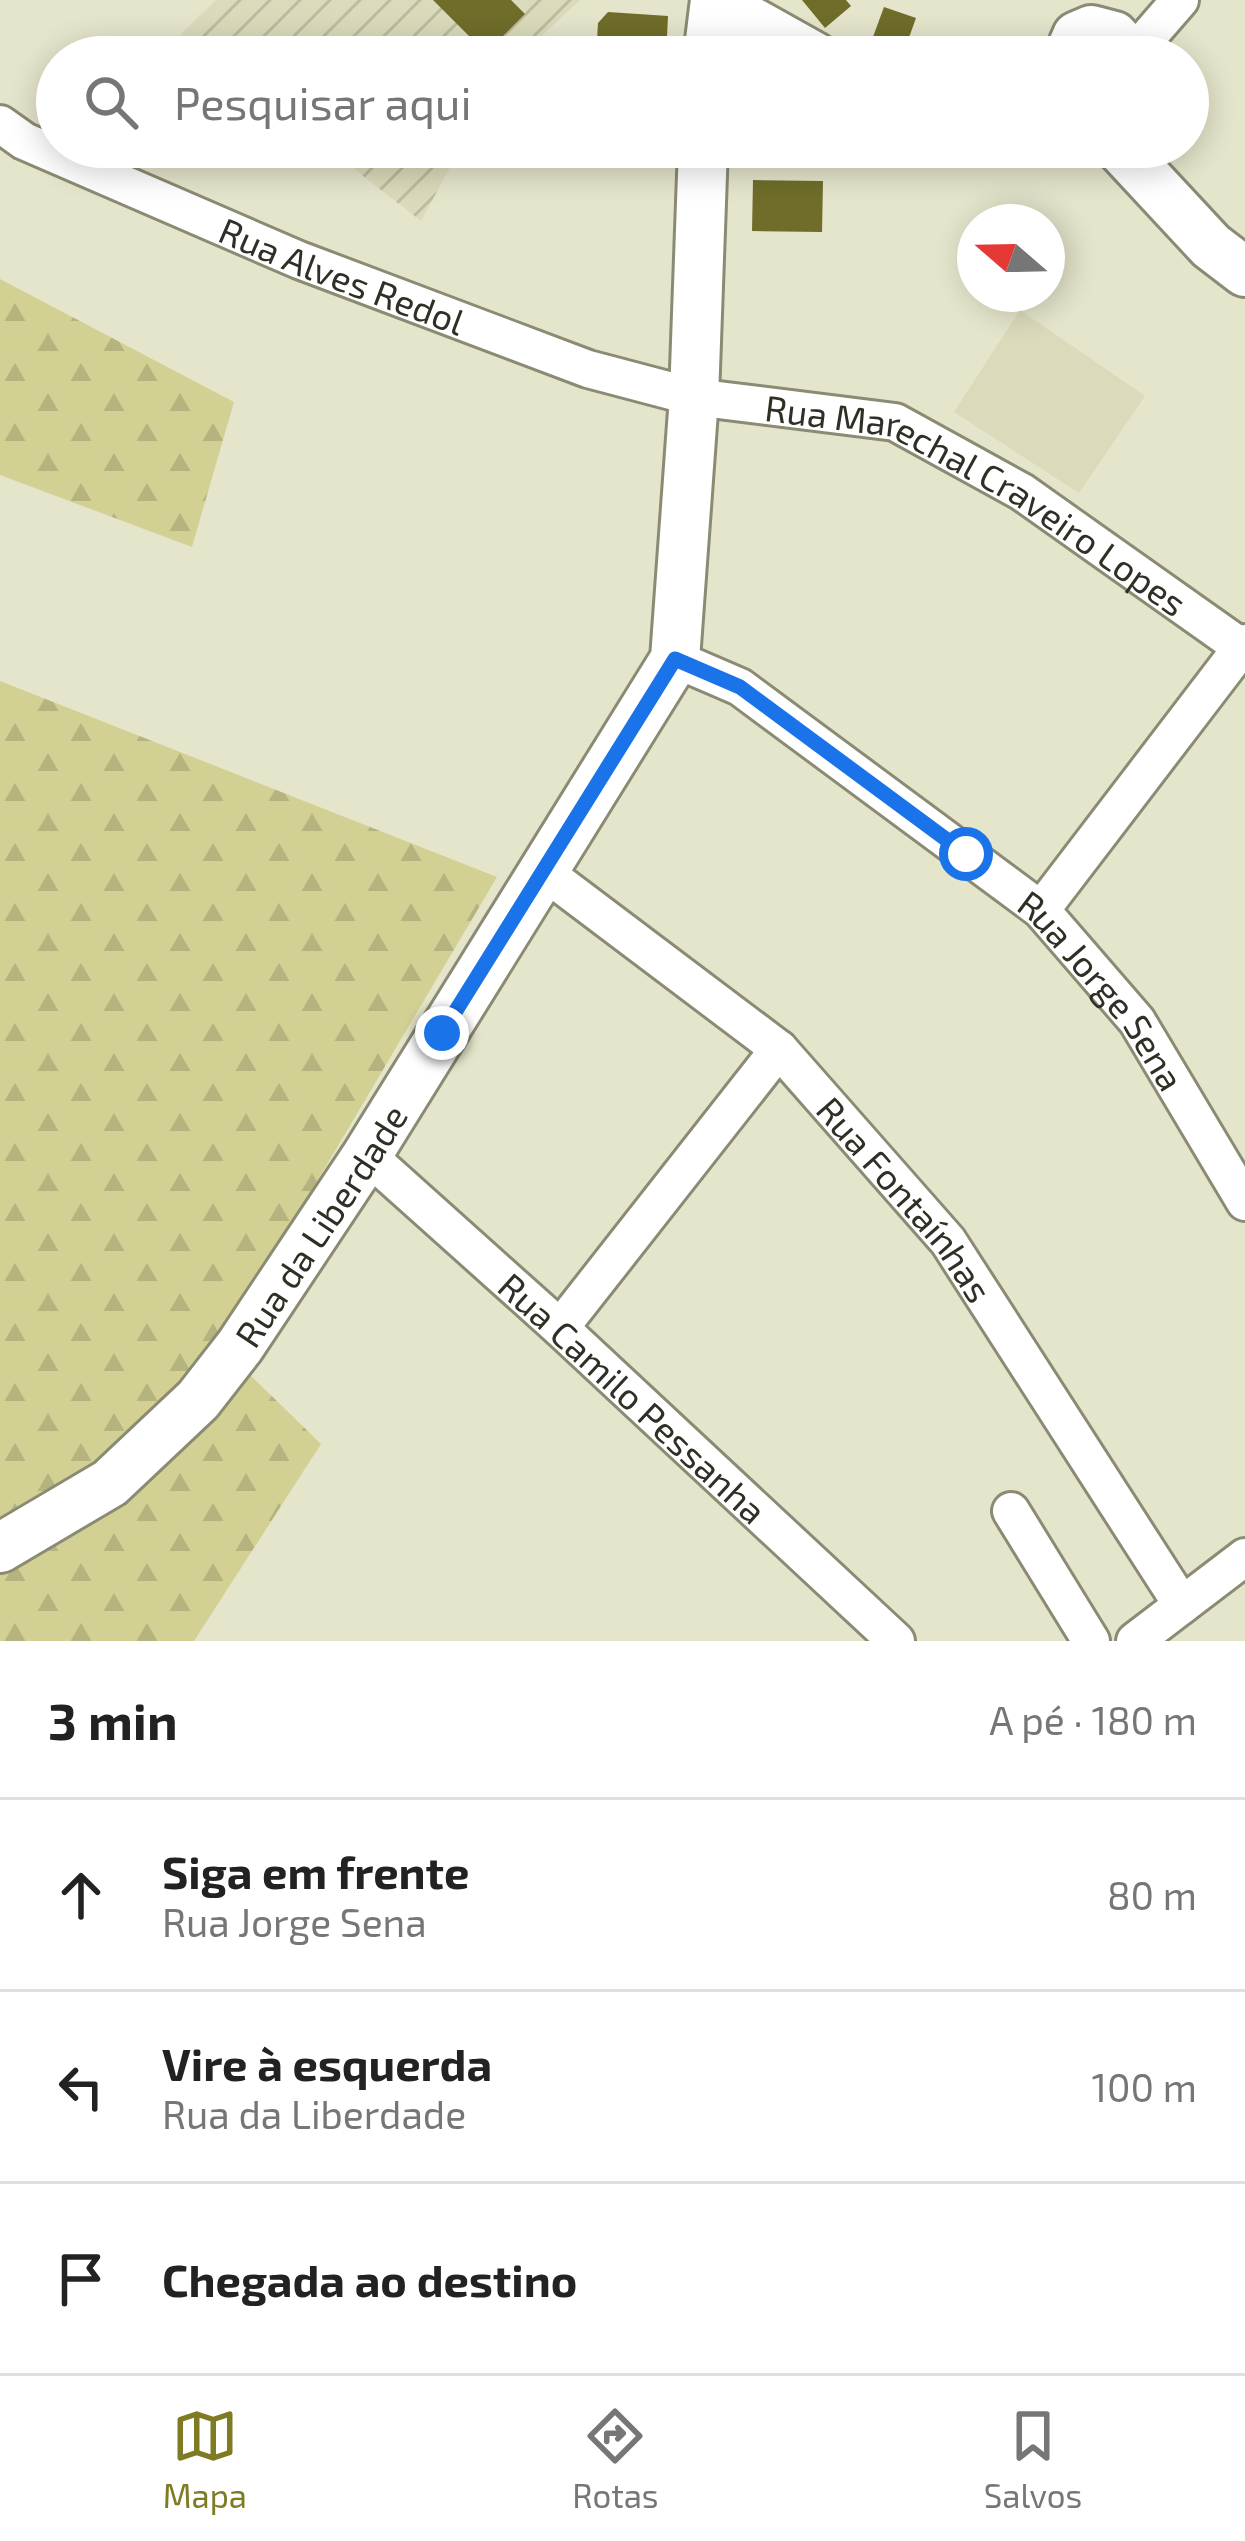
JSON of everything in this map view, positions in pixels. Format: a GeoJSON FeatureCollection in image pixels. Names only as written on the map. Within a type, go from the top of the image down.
{"type":"FeatureCollection","features":[{"type":"Feature","properties":{"kind":"street"},"geometry":{"type":"LineString","coordinates":[[1094,31],[1180,0]]}},
{"type":"Feature","properties":{"kind":"street"},"geometry":{"type":"LineString","coordinates":[[719,36],[731,6],[780,36]]}},
{"type":"Feature","properties":{"kind":"street","name":"Rua Alves Redol"},"geometry":{"type":"LineString","coordinates":[[0,124],[36,146]]}},
{"type":"Feature","properties":{"kind":"street","name":"Rua Alves Redol"},"geometry":{"type":"LineString","coordinates":[[86,168],[298,260],[588,369],[694,397]]}},
{"type":"Feature","properties":{"kind":"street","name":"Rua da Liberdade"},"geometry":{"type":"LineString","coordinates":[[0,1548],[110,1483],[198,1400],[240,1346],[367,1155],[675,659],[694,397],[703,168]]}},
{"type":"Feature","properties":{"kind":"street"},"geometry":{"type":"LineString","coordinates":[[1139,168],[1211,246],[1245,272]]}},
{"type":"Feature","properties":{"kind":"street"},"geometry":{"type":"LineString","coordinates":[[1180,168],[1225,225],[1245,241]]}},
{"type":"Feature","properties":{"kind":"street","name":"Rua Marechal Craveiro Lopes"},"geometry":{"type":"LineString","coordinates":[[694,397],[895,422],[1022,493],[1243,645]]}},
{"type":"Feature","properties":{"kind":"street"},"geometry":{"type":"LineString","coordinates":[[1042,910],[1243,645]]}},
{"type":"Feature","properties":{"kind":"street","name":"Rua Jorge Sena"},"geometry":{"type":"LineString","coordinates":[[675,659],[740,687],[1042,910],[1137,1021],[1245,1202]]}},
{"type":"Feature","properties":{"kind":"street","name":"Rua Fontaínhas"},"geometry":{"type":"LineString","coordinates":[[543,871],[779,1049],[947,1241],[1182,1605]]}},
{"type":"Feature","properties":{"kind":"street"},"geometry":{"type":"LineString","coordinates":[[560,1328],[779,1049]]}},
{"type":"Feature","properties":{"kind":"street","name":"Rua Camilo Pessanha"},"geometry":{"type":"LineString","coordinates":[[367,1155],[896,1641]]}},
{"type":"Feature","properties":{"kind":"street"},"geometry":{"type":"LineString","coordinates":[[1011,1511],[1091,1641]]}},
{"type":"Feature","properties":{"kind":"street"},"geometry":{"type":"LineString","coordinates":[[1135,1641],[1245,1557]]}},
{"type":"Feature","properties":{"kind":"shaded area"},"geometry":{"type":"Polygon","coordinates":[[[216,0],[580,0],[541,36],[181,34],[216,0]]]}},
{"type":"Feature","properties":{"kind":"shaded area"},"geometry":{"type":"Polygon","coordinates":[[[353,168],[450,168],[421,221],[353,168]]]}},
{"type":"Feature","properties":{"kind":"shaded area"},"geometry":{"type":"Polygon","coordinates":[[[1019,312],[1145,396],[1079,493],[954,412],[1019,312]]]}},
{"type":"Feature","properties":{"kind":"green space"},"geometry":{"type":"Polygon","coordinates":[[[0,279],[234,402],[192,547],[0,475],[0,279]]]}},
{"type":"Feature","properties":{"kind":"green space"},"geometry":{"type":"Polygon","coordinates":[[[0,681],[497,877],[219,1347],[119,1454],[0,1520],[0,681]]]}},
{"type":"Feature","properties":{"kind":"green space"},"geometry":{"type":"Polygon","coordinates":[[[245,1370],[321,1444],[194,1641],[0,1641],[0,1574],[57,1543],[181,1453],[245,1370]]]}},
{"type":"Feature","properties":{"kind":"building"},"geometry":{"type":"Polygon","coordinates":[[[433,0],[511,0],[525,14],[503,36],[469,36],[433,0]]]}},
{"type":"Feature","properties":{"kind":"building"},"geometry":{"type":"Polygon","coordinates":[[[802,0],[846,0],[851,6],[825,28],[802,0]]]}},
{"type":"Feature","properties":{"kind":"building"},"geometry":{"type":"Polygon","coordinates":[[[884,7],[916,18],[910,36],[873,36],[884,7]]]}},
{"type":"Feature","properties":{"kind":"building"},"geometry":{"type":"Polygon","coordinates":[[[608,12],[668,16],[667,36],[597,36],[598,23],[608,12]]]}},
{"type":"Feature","properties":{"kind":"building"},"geometry":{"type":"Polygon","coordinates":[[[753,180],[823,181],[822,232],[752,231],[753,180]]]}},
{"type":"Feature","properties":{"kind":"route"},"geometry":{"type":"LineString","coordinates":[[442,1033],[675,659],[740,687],[966,854]]}}]}
